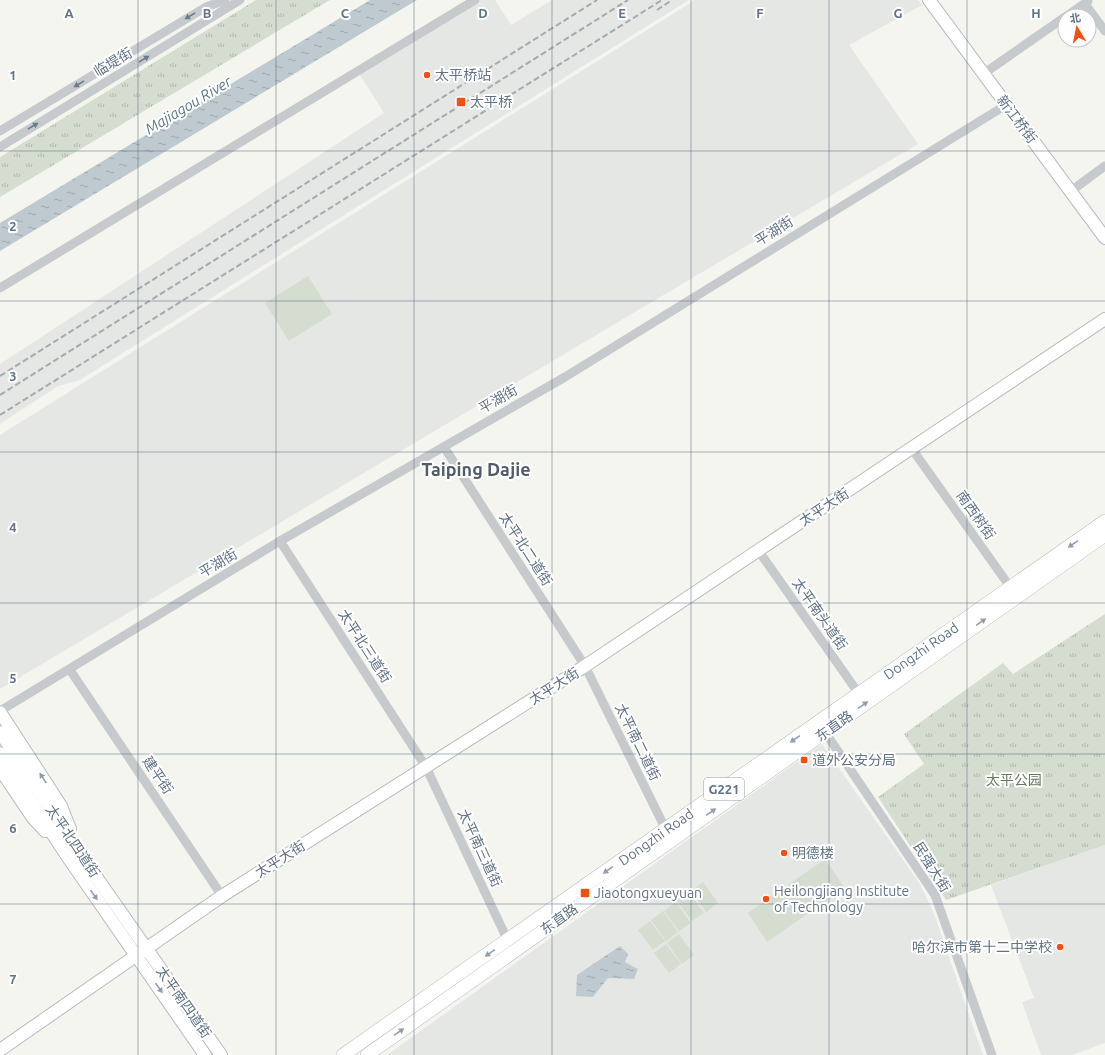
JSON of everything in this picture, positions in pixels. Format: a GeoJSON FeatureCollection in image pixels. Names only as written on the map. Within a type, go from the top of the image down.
{"type":"FeatureCollection","features":[{"type":"Feature","properties":{"kind":"highway","name":"Dongzhi Road"},"geometry":{"type":"LineString","coordinates":[[343,1055],[859,694],[1014,592],[1105,521]]}},
{"type":"Feature","properties":{"kind":"highway","name":"东直路"},"geometry":{"type":"LineString","coordinates":[[367,1055],[825,732],[1014,592],[1105,535]]}},
{"type":"Feature","properties":{"kind":"main road","name":"新江桥街"},"geometry":{"type":"LineString","coordinates":[[929,0],[1105,238]]}},
{"type":"Feature","properties":{"kind":"main road","name":"太平大街"},"geometry":{"type":"LineString","coordinates":[[0,1050],[222,896],[585,666],[1105,319]]}},
{"type":"Feature","properties":{"kind":"main road"},"geometry":{"type":"LineString","coordinates":[[0,712],[61,806],[78,850]]}},
{"type":"Feature","properties":{"kind":"main road","name":"太平北四道街"},"geometry":{"type":"LineString","coordinates":[[0,732],[47,813],[65,853],[136,956]]}},
{"type":"Feature","properties":{"kind":"main road","name":"太平北四道街"},"geometry":{"type":"LineString","coordinates":[[0,753],[78,850],[147,948]]}},
{"type":"Feature","properties":{"kind":"main road"},"geometry":{"type":"LineString","coordinates":[[0,769],[33,818],[65,853]]}},
{"type":"Feature","properties":{"kind":"main road","name":"太平南四道街"},"geometry":{"type":"LineString","coordinates":[[147,948],[221,1055]]}},
{"type":"Feature","properties":{"kind":"main road","name":"太平南四道街"},"geometry":{"type":"LineString","coordinates":[[136,956],[205,1055]]}},
{"type":"Feature","properties":{"kind":"street"},"geometry":{"type":"LineString","coordinates":[[0,288],[475,0]]}},
{"type":"Feature","properties":{"kind":"street","name":"临堤街"},"geometry":{"type":"LineString","coordinates":[[0,131],[206,7],[228,2]]}},
{"type":"Feature","properties":{"kind":"street","name":"临堤街"},"geometry":{"type":"LineString","coordinates":[[0,147],[228,2]]}},
{"type":"Feature","properties":{"kind":"street"},"geometry":{"type":"LineString","coordinates":[[1079,8],[1087,2],[1105,31]]}},
{"type":"Feature","properties":{"kind":"street"},"geometry":{"type":"LineString","coordinates":[[983,74],[1057,23]]}},
{"type":"Feature","properties":{"kind":"street","name":"平湖街"},"geometry":{"type":"LineString","coordinates":[[0,712],[280,541],[564,377],[1006,105]]}},
{"type":"Feature","properties":{"kind":"street"},"geometry":{"type":"LineString","coordinates":[[1071,191],[1105,166]]}},
{"type":"Feature","properties":{"kind":"street","name":"太平北二道街"},"geometry":{"type":"LineString","coordinates":[[444,447],[585,666]]}},
{"type":"Feature","properties":{"kind":"street","name":"南西树街"},"geometry":{"type":"LineString","coordinates":[[912,449],[1014,592]]}},
{"type":"Feature","properties":{"kind":"street","name":"太平北三道街"},"geometry":{"type":"LineString","coordinates":[[280,541],[426,767]]}},
{"type":"Feature","properties":{"kind":"street","name":"太平南头道街"},"geometry":{"type":"LineString","coordinates":[[758,550],[859,694]]}},
{"type":"Feature","properties":{"kind":"street","name":"太平南二道街"},"geometry":{"type":"LineString","coordinates":[[585,666],[666,830]]}},
{"type":"Feature","properties":{"kind":"street","name":"建平街"},"geometry":{"type":"LineString","coordinates":[[70,670],[222,896]]}},
{"type":"Feature","properties":{"kind":"street","name":"民强大街"},"geometry":{"type":"LineString","coordinates":[[825,732],[935,895],[992,1055]]}},
{"type":"Feature","properties":{"kind":"street","name":"太平南三道街"},"geometry":{"type":"LineString","coordinates":[[426,767],[508,941]]}},
{"type":"Feature","properties":{"kind":"shaded area"},"geometry":{"type":"Polygon","coordinates":[[[480,0],[495,0],[511,25],[552,0],[689,0],[78,381],[58,386],[0,424],[0,364],[384,113],[360,75],[480,0]]]}},
{"type":"Feature","properties":{"kind":"shaded area"},"geometry":{"type":"Polygon","coordinates":[[[695,0],[918,0],[922,5],[849,45],[918,144],[0,689],[0,435],[695,0]]]}},
{"type":"Feature","properties":{"kind":"shaded area","name":"Heilongjiang Institute of Technology"},"geometry":{"type":"Polygon","coordinates":[[[822,744],[920,884],[934,914],[983,1055],[387,1055],[822,744]]]}},
{"type":"Feature","properties":{"kind":"shaded area","name":"哈尔滨市第十二中学校"},"geometry":{"type":"Polygon","coordinates":[[[1105,845],[1105,1043],[1072,1055],[1041,1055],[1022,1002],[1034,998],[991,885],[1105,845]]]}},
{"type":"Feature","properties":{"kind":"green space"},"geometry":{"type":"Polygon","coordinates":[[[256,0],[330,0],[0,197],[0,157],[256,0]]]}},
{"type":"Feature","properties":{"kind":"green space"},"geometry":{"type":"Polygon","coordinates":[[[308,276],[332,314],[289,341],[265,303],[308,276]]]}},
{"type":"Feature","properties":{"kind":"green space","name":"太平公园"},"geometry":{"type":"Polygon","coordinates":[[[1105,614],[1105,845],[946,900],[878,797],[924,764],[904,734],[1003,663],[1013,674],[1105,614]]]}},
{"type":"Feature","properties":{"kind":"green space"},"geometry":{"type":"Polygon","coordinates":[[[825,859],[845,888],[767,942],[748,913],[825,859]]]}},
{"type":"Feature","properties":{"kind":"green space"},"geometry":{"type":"Polygon","coordinates":[[[703,882],[718,903],[706,912],[691,891],[703,882]]]}},
{"type":"Feature","properties":{"kind":"green space"},"geometry":{"type":"Polygon","coordinates":[[[689,892],[704,913],[692,921],[677,901],[689,892]]]}},
{"type":"Feature","properties":{"kind":"green space"},"geometry":{"type":"Polygon","coordinates":[[[676,902],[691,923],[679,931],[664,911],[676,902]]]}},
{"type":"Feature","properties":{"kind":"green space"},"geometry":{"type":"Polygon","coordinates":[[[663,911],[678,932],[666,941],[651,920],[663,911]]]}},
{"type":"Feature","properties":{"kind":"green space"},"geometry":{"type":"Polygon","coordinates":[[[650,921],[665,941],[653,950],[638,930],[650,921]]]}},
{"type":"Feature","properties":{"kind":"green space"},"geometry":{"type":"Polygon","coordinates":[[[679,934],[694,955],[682,964],[667,943],[679,934]]]}},
{"type":"Feature","properties":{"kind":"green space"},"geometry":{"type":"Polygon","coordinates":[[[666,944],[681,964],[669,973],[654,953],[666,944]]]}},
{"type":"Feature","properties":{"kind":"water"},"geometry":{"type":"Polygon","coordinates":[[[370,0],[417,0],[0,251],[0,223],[370,0]]]}},
{"type":"Feature","properties":{"kind":"water"},"geometry":{"type":"Polygon","coordinates":[[[620,946],[628,954],[625,962],[638,969],[634,979],[608,978],[593,997],[576,996],[577,975],[620,946]]]}},
{"type":"Feature","properties":{"kind":"railway"},"geometry":{"type":"LineString","coordinates":[[0,376],[597,0]]}},
{"type":"Feature","properties":{"kind":"railway"},"geometry":{"type":"LineString","coordinates":[[0,395],[628,0]]}},
{"type":"Feature","properties":{"kind":"railway"},"geometry":{"type":"LineString","coordinates":[[0,415],[662,0]]}},
{"type":"Feature","properties":{"kind":"railway"},"geometry":{"type":"LineString","coordinates":[[657,10],[672,0]]}},
{"type":"Feature","properties":{"kind":"place","name":"太平桥站"},"geometry":{"type":"Point","coordinates":[427,75]}},
{"type":"Feature","properties":{"kind":"place","name":"太平桥"},"geometry":{"type":"Point","coordinates":[461,102]}},
{"type":"Feature","properties":{"kind":"place","name":"道外公安分局"},"geometry":{"type":"Point","coordinates":[804,760]}},
{"type":"Feature","properties":{"kind":"place","name":"明德楼"},"geometry":{"type":"Point","coordinates":[784,853]}},
{"type":"Feature","properties":{"kind":"place","name":"Jiaotongxueyuan"},"geometry":{"type":"Point","coordinates":[585,893]}},
{"type":"Feature","properties":{"kind":"place","name":"Heilongjiang Institute of Technology"},"geometry":{"type":"Point","coordinates":[766,899]}},
{"type":"Feature","properties":{"kind":"place","name":"哈尔滨市第十二中学校"},"geometry":{"type":"Point","coordinates":[1060,947]}},
{"type":"Feature","properties":{"kind":"district","name":"Taiping Dajie"},"geometry":{"type":"Point","coordinates":[476,469]}},
{"type":"Feature","properties":{"kind":"water label","name":"Majiagou River"},"geometry":{"type":"Point","coordinates":[188,105]}}]}
